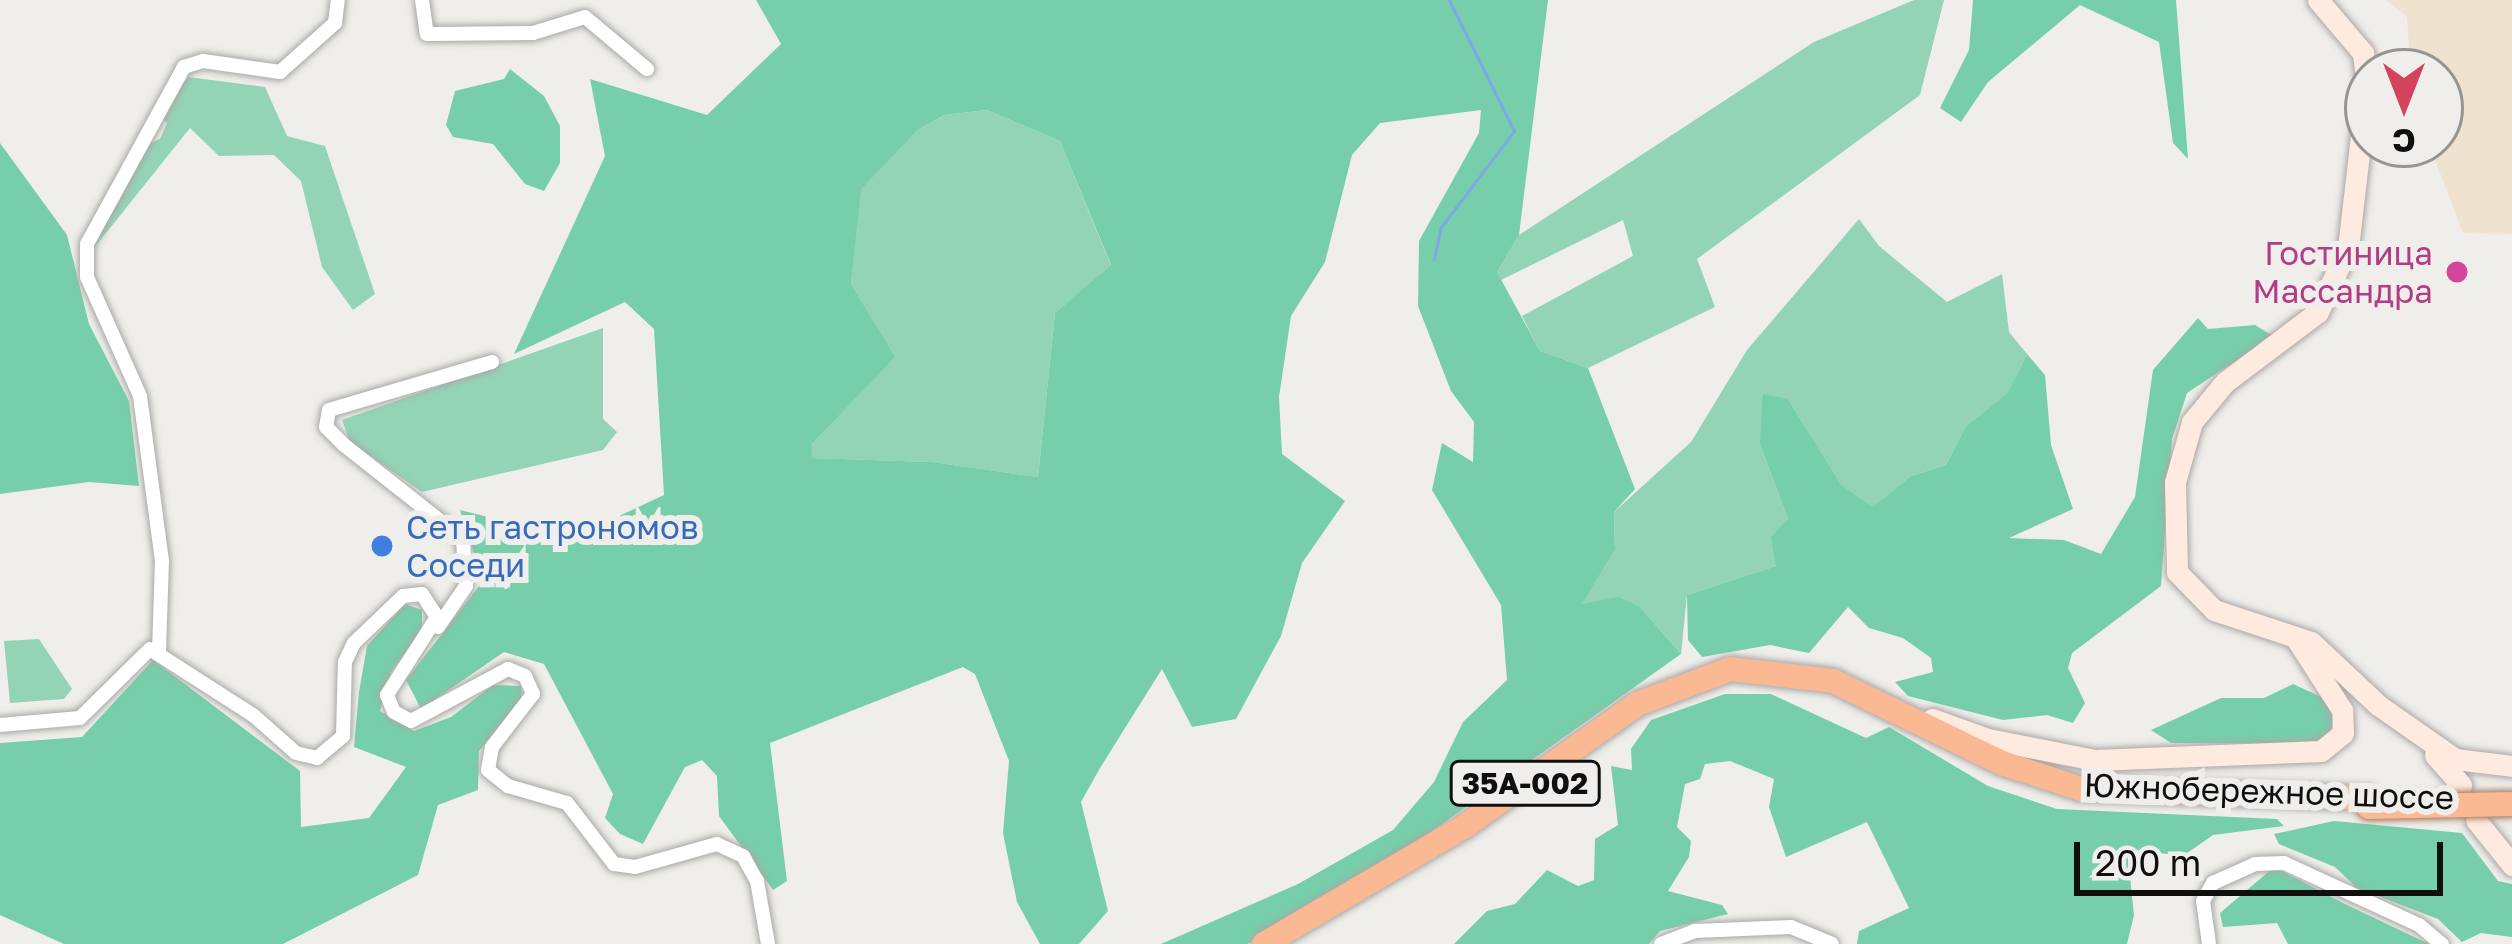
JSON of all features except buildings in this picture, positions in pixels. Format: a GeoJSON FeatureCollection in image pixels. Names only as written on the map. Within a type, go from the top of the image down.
{"type":"FeatureCollection","features":[{"type":"Feature","properties":{"kind":"highway","name":"Южнобережное шоссе"},"geometry":{"type":"LineString","coordinates":[[1264,944],[1448,837],[1637,704],[1685,680],[1730,669],[1799,672],[1895,706],[2002,763],[2081,789],[2369,802],[2512,794]]}},
{"type":"Feature","properties":{"kind":"highway","name":"Южнобережное шоссе"},"geometry":{"type":"LineString","coordinates":[[1287,944],[1444,851],[1664,700],[1733,680],[1825,690],[1998,774],[2078,798],[2512,804]]}},
{"type":"Feature","properties":{"kind":"main road"},"geometry":{"type":"LineString","coordinates":[[2318,0],[2363,53],[2367,84],[2348,247],[2333,287],[2301,331],[2203,403],[2180,448],[2174,513],[2177,572],[2189,591],[2231,618],[2294,634],[2418,737],[2467,763],[2512,767]]}},
{"type":"Feature","properties":{"kind":"main road"},"geometry":{"type":"LineString","coordinates":[[1895,706],[2051,755],[2136,762],[2303,755],[2333,746],[2344,722],[2339,699],[2294,634]]}},
{"type":"Feature","properties":{"kind":"main road"},"geometry":{"type":"LineString","coordinates":[[2418,737],[2512,865]]}},
{"type":"Feature","properties":{"kind":"main road"},"geometry":{"type":"LineString","coordinates":[[2469,803],[2480,777],[2512,767]]}},
{"type":"Feature","properties":{"kind":"street"},"geometry":{"type":"LineString","coordinates":[[159,652],[162,561],[140,396],[86,277],[87,244],[184,67],[203,61],[280,72],[335,22],[338,0]]}},
{"type":"Feature","properties":{"kind":"street"},"geometry":{"type":"LineString","coordinates":[[422,0],[428,34],[533,33],[585,17],[647,69]]}},
{"type":"Feature","properties":{"kind":"street"},"geometry":{"type":"LineString","coordinates":[[492,362],[329,410],[326,427],[344,445],[463,539],[466,586],[433,634],[396,674],[387,695],[394,712],[411,722],[508,669],[525,676],[533,694],[492,747],[488,770],[508,786],[567,803],[614,863],[635,867],[717,844],[743,856],[757,881],[768,944]]}},
{"type":"Feature","properties":{"kind":"street"},"geometry":{"type":"LineString","coordinates":[[0,725],[80,718],[144,652],[159,652],[296,753],[316,758],[343,736],[345,662],[378,615],[403,596],[422,594],[437,617],[433,634]]}},
{"type":"Feature","properties":{"kind":"street"},"geometry":{"type":"LineString","coordinates":[[2209,944],[2204,901],[2212,883],[2255,863],[2284,862],[2419,925],[2442,944]]}},
{"type":"Feature","properties":{"kind":"street"},"geometry":{"type":"LineString","coordinates":[[1661,944],[1695,931],[1791,927],[1832,944]]}},
{"type":"Feature","properties":{"kind":"shaded area"},"geometry":{"type":"Polygon","coordinates":[[[2386,0],[2512,0],[2512,234],[2463,233],[2438,168],[2464,168],[2464,48],[2409,48],[2407,17],[2386,0]]]}},
{"type":"Feature","properties":{"kind":"green space"},"geometry":{"type":"Polygon","coordinates":[[[756,0],[1548,0],[1519,235],[1497,272],[1540,351],[1588,368],[1635,489],[1614,512],[1615,550],[1582,604],[1619,597],[1640,607],[1681,654],[1432,831],[1265,936],[1247,944],[1161,944],[1298,884],[1393,830],[1434,782],[1463,722],[1507,680],[1501,605],[1432,490],[1442,443],[1473,462],[1474,422],[1451,391],[1418,306],[1419,241],[1479,133],[1481,110],[1380,123],[1352,155],[1325,262],[1291,316],[1279,397],[1282,454],[1345,501],[1302,563],[1281,636],[1236,719],[1192,727],[1162,669],[1100,768],[1081,802],[1108,911],[1079,944],[1040,944],[1017,902],[1003,833],[1009,761],[975,674],[963,667],[770,743],[787,881],[773,890],[719,816],[717,776],[702,760],[685,767],[643,844],[620,834],[605,818],[613,794],[544,664],[504,652],[421,709],[406,680],[483,581],[460,510],[572,538],[664,495],[654,329],[625,302],[514,354],[605,156],[590,79],[707,115],[781,44],[756,0]],[[987,110],[944,115],[918,130],[861,189],[851,284],[895,357],[811,445],[812,458],[932,462],[1038,477],[1055,313],[1111,265],[1060,141],[987,110]]]}},
{"type":"Feature","properties":{"kind":"green space"},"geometry":{"type":"Polygon","coordinates":[[[1914,0],[1944,0],[1920,95],[1697,259],[1715,307],[1588,368],[1540,351],[1522,316],[1633,256],[1623,220],[1501,280],[1497,272],[1519,235],[1814,42],[1914,0]]]}},
{"type":"Feature","properties":{"kind":"green space"},"geometry":{"type":"Polygon","coordinates":[[[1973,0],[2176,0],[2188,159],[2173,143],[2159,42],[2080,5],[1988,82],[1961,122],[1940,108],[1969,50],[1973,0]]]}},
{"type":"Feature","properties":{"kind":"green space"},"geometry":{"type":"Polygon","coordinates":[[[510,69],[544,96],[560,126],[560,163],[544,191],[525,184],[493,144],[453,137],[446,125],[455,91],[504,79],[510,69]]]}},
{"type":"Feature","properties":{"kind":"green space"},"geometry":{"type":"Polygon","coordinates":[[[188,77],[265,87],[287,136],[325,146],[375,294],[353,310],[322,267],[301,181],[274,155],[219,156],[190,128],[94,248],[93,234],[144,146],[160,139],[167,123],[158,115],[188,77]]]}},
{"type":"Feature","properties":{"kind":"green space"},"geometry":{"type":"Polygon","coordinates":[[[987,110],[1060,141],[1111,266],[1055,313],[1038,477],[931,462],[811,458],[811,445],[894,357],[851,284],[860,189],[918,130],[944,115],[987,110]]]}},
{"type":"Feature","properties":{"kind":"green space"},"geometry":{"type":"Polygon","coordinates":[[[0,143],[67,235],[89,324],[129,401],[139,486],[89,482],[0,494],[0,143]]]}},
{"type":"Feature","properties":{"kind":"green space"},"geometry":{"type":"Polygon","coordinates":[[[1859,219],[1879,246],[1947,302],[2002,274],[2009,332],[2027,354],[2007,395],[1966,426],[1946,465],[1911,476],[1873,508],[1841,486],[1788,399],[1760,444],[1788,519],[1776,566],[1687,595],[1681,654],[1640,607],[1581,605],[1615,550],[1614,512],[1691,442],[1747,350],[1859,219]]]}},
{"type":"Feature","properties":{"kind":"green space"},"geometry":{"type":"Polygon","coordinates":[[[2198,318],[2208,329],[2255,325],[2273,336],[2187,393],[2172,439],[2161,586],[2072,653],[2068,668],[2085,703],[2073,723],[2047,715],[2003,720],[1908,696],[1895,682],[1933,672],[1931,658],[1903,638],[1869,628],[1848,607],[1809,653],[1770,645],[1702,657],[1688,640],[1687,595],[1776,566],[1771,537],[1788,519],[1760,444],[1763,394],[1788,399],[1841,485],[1873,507],[1911,476],[1946,465],[1966,426],[2007,394],[2027,354],[2045,375],[2051,445],[2073,509],[2009,538],[2064,540],[2101,554],[2135,497],[2153,370],[2198,318]]]}},
{"type":"Feature","properties":{"kind":"green space"},"geometry":{"type":"Polygon","coordinates":[[[603,328],[603,419],[617,432],[603,450],[422,492],[350,442],[342,420],[603,328]]]}},
{"type":"Feature","properties":{"kind":"green space"},"geometry":{"type":"Polygon","coordinates":[[[405,604],[422,610],[422,630],[391,672],[380,711],[414,731],[451,717],[493,685],[521,686],[522,702],[479,751],[478,790],[438,805],[418,875],[283,944],[64,944],[0,915],[0,743],[82,737],[153,660],[300,771],[301,827],[369,818],[406,767],[354,747],[359,692],[367,646],[405,604]]]}},
{"type":"Feature","properties":{"kind":"green space"},"geometry":{"type":"Polygon","coordinates":[[[39,639],[72,689],[64,699],[10,703],[4,641],[39,639]]]}},
{"type":"Feature","properties":{"kind":"green space"},"geometry":{"type":"Polygon","coordinates":[[[2293,684],[2328,700],[2335,713],[2329,736],[2314,744],[2171,743],[2151,730],[2221,698],[2264,698],[2293,684]]]}},
{"type":"Feature","properties":{"kind":"green space"},"geometry":{"type":"Polygon","coordinates":[[[1725,694],[1771,694],[1866,738],[1889,727],[1988,786],[2057,809],[2277,819],[2284,826],[2213,835],[2183,856],[2127,849],[2134,915],[2127,944],[1857,944],[1859,931],[1909,908],[1867,822],[1786,857],[1769,807],[1774,779],[1730,761],[1705,764],[1700,779],[1685,784],[1677,827],[1691,841],[1689,857],[1668,891],[1722,905],[1728,914],[1660,931],[1649,944],[1454,944],[1487,911],[1515,904],[1547,870],[1578,886],[1594,880],[1595,839],[1618,825],[1611,766],[1632,770],[1631,749],[1651,720],[1725,694]]]}},
{"type":"Feature","properties":{"kind":"green space"},"geometry":{"type":"Polygon","coordinates":[[[2334,821],[2462,833],[2498,881],[2512,884],[2512,937],[2481,933],[2462,942],[2438,919],[2357,888],[2335,867],[2279,844],[2274,834],[2334,821]]]}},
{"type":"Feature","properties":{"kind":"green space"},"geometry":{"type":"Polygon","coordinates":[[[2274,867],[2429,944],[2288,944],[2277,923],[2223,927],[2220,913],[2274,867]]]}},
{"type":"Feature","properties":{"kind":"waterway"},"geometry":{"type":"LineString","coordinates":[[1434,259],[1441,227],[1514,131],[1449,0]]}},
{"type":"Feature","properties":{"kind":"place","name":"Гостиница Массандра"},"geometry":{"type":"Point","coordinates":[2457,272]}},
{"type":"Feature","properties":{"kind":"place","name":"Сеть гастрономов Соседи"},"geometry":{"type":"Point","coordinates":[382,546]}}]}
